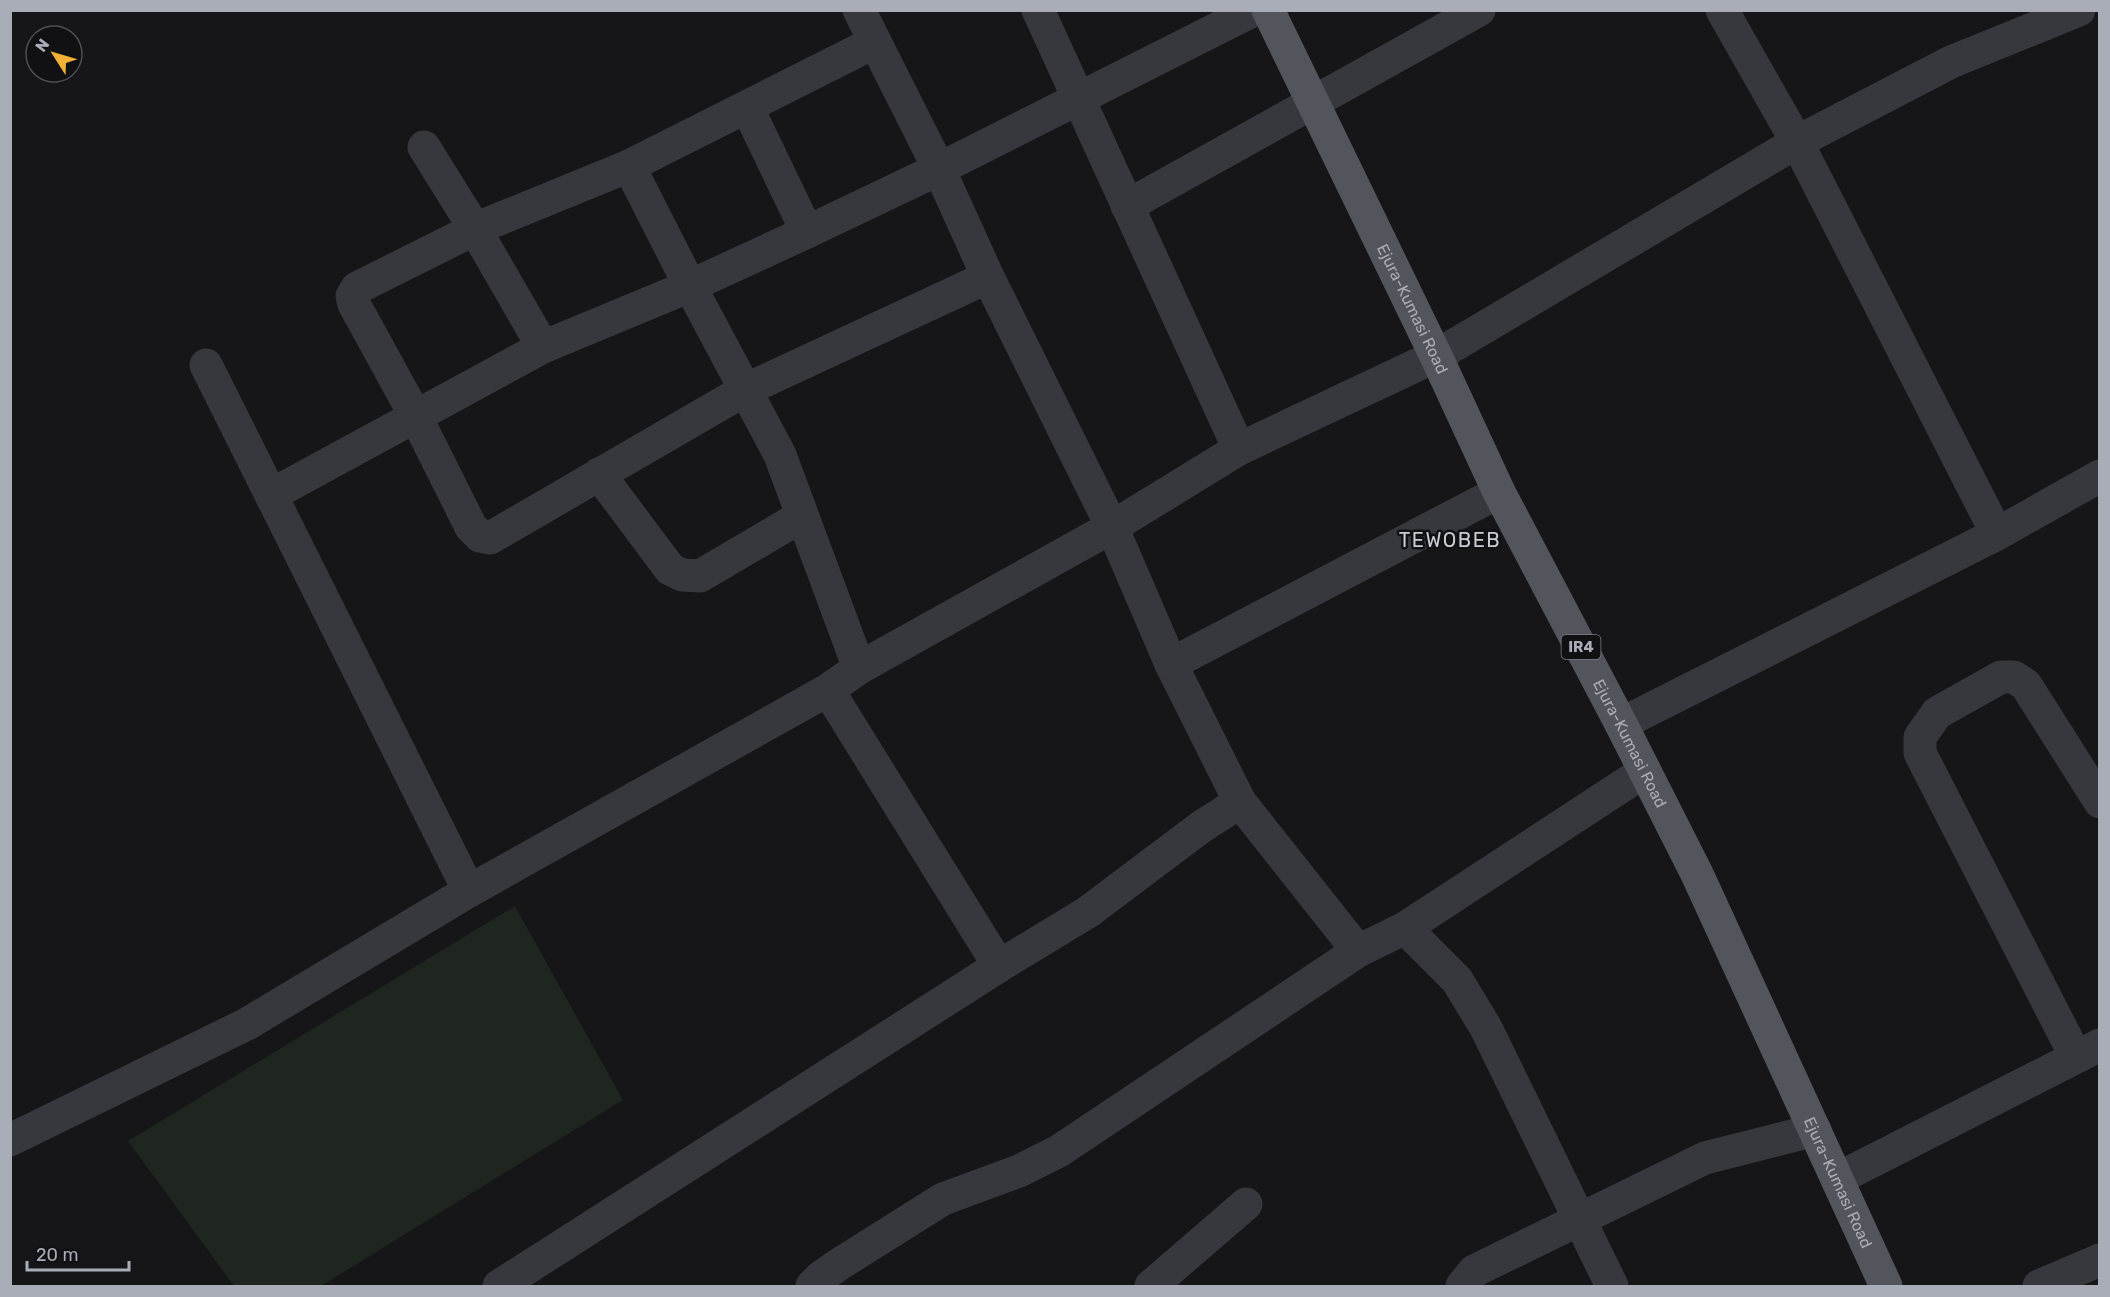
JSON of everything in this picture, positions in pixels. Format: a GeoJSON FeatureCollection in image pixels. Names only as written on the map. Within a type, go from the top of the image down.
{"type":"FeatureCollection","features":[{"type":"Feature","properties":{"kind":"main road","name":"Ejura-Kumasi Road"},"geometry":{"type":"LineString","coordinates":[[1269,10],[1500,492],[1697,874],[1886,1287]]}},
{"type":"Feature","properties":{"kind":"street"},"geometry":{"type":"LineString","coordinates":[[859,10],[939,169],[988,277],[1112,527],[1171,664],[1240,802],[1358,951]]}},
{"type":"Feature","properties":{"kind":"street"},"geometry":{"type":"LineString","coordinates":[[1038,10],[1239,449]]}},
{"type":"Feature","properties":{"kind":"street"},"geometry":{"type":"LineString","coordinates":[[271,495],[543,347],[690,286],[807,232],[939,169],[1254,10]]}},
{"type":"Feature","properties":{"kind":"street"},"geometry":{"type":"LineString","coordinates":[[1127,206],[1479,10]]}},
{"type":"Feature","properties":{"kind":"street"},"geometry":{"type":"LineString","coordinates":[[1722,10],[1797,142],[1997,534]]}},
{"type":"Feature","properties":{"kind":"street"},"geometry":{"type":"LineString","coordinates":[[10,1140],[247,1024],[469,891],[828,690],[859,668],[1112,527],[1239,449],[1436,356],[1797,142],[1952,62],[2079,10]]}},
{"type":"Feature","properties":{"kind":"street"},"geometry":{"type":"LineString","coordinates":[[875,42],[629,166],[475,229],[357,288],[352,296],[354,304],[416,417],[471,527],[480,537],[490,538],[745,390],[988,277]]}},
{"type":"Feature","properties":{"kind":"street"},"geometry":{"type":"LineString","coordinates":[[747,107],[807,232]]}},
{"type":"Feature","properties":{"kind":"street"},"geometry":{"type":"LineString","coordinates":[[424,147],[475,229],[543,347]]}},
{"type":"Feature","properties":{"kind":"street"},"geometry":{"type":"LineString","coordinates":[[629,166],[780,455],[859,668]]}},
{"type":"Feature","properties":{"kind":"street"},"geometry":{"type":"LineString","coordinates":[[206,365],[469,891]]}},
{"type":"Feature","properties":{"kind":"street"},"geometry":{"type":"LineString","coordinates":[[599,474],[670,569],[682,575],[700,576],[802,516]]}},
{"type":"Feature","properties":{"kind":"street"},"geometry":{"type":"LineString","coordinates":[[1621,724],[2097,484]]}},
{"type":"Feature","properties":{"kind":"street"},"geometry":{"type":"LineString","coordinates":[[1171,664],[1500,492]]}},
{"type":"Feature","properties":{"kind":"street"},"geometry":{"type":"LineString","coordinates":[[1837,1179],[2088,1051],[1920,753],[1920,737],[1937,713],[2001,677],[2014,677],[2026,685],[2100,802]]}},
{"type":"Feature","properties":{"kind":"street"},"geometry":{"type":"LineString","coordinates":[[828,690],[999,966]]}},
{"type":"Feature","properties":{"kind":"street"},"geometry":{"type":"LineString","coordinates":[[812,1287],[829,1271],[943,1199],[1019,1171],[1059,1151],[1358,951],[1405,928],[1645,771]]}},
{"type":"Feature","properties":{"kind":"street"},"geometry":{"type":"LineString","coordinates":[[500,1287],[999,966],[1088,912],[1201,827],[1240,802]]}},
{"type":"Feature","properties":{"kind":"street"},"geometry":{"type":"LineString","coordinates":[[1405,928],[1457,980],[1486,1028],[1612,1287]]}},
{"type":"Feature","properties":{"kind":"street"},"geometry":{"type":"LineString","coordinates":[[1462,1287],[1474,1271],[1705,1158],[1815,1130]]}},
{"type":"Feature","properties":{"kind":"street"},"geometry":{"type":"LineString","coordinates":[[1151,1287],[1246,1204]]}},
{"type":"Feature","properties":{"kind":"street"},"geometry":{"type":"LineString","coordinates":[[2039,1287],[2100,1260]]}},
{"type":"Feature","properties":{"kind":"shaded area"},"geometry":{"type":"Polygon","coordinates":[[[515,906],[623,1100],[321,1286],[234,1286],[128,1141],[515,906]]]}},
{"type":"Feature","properties":{"kind":"district","name":"TEWOBEB"},"geometry":{"type":"Point","coordinates":[1450,540]}}]}
